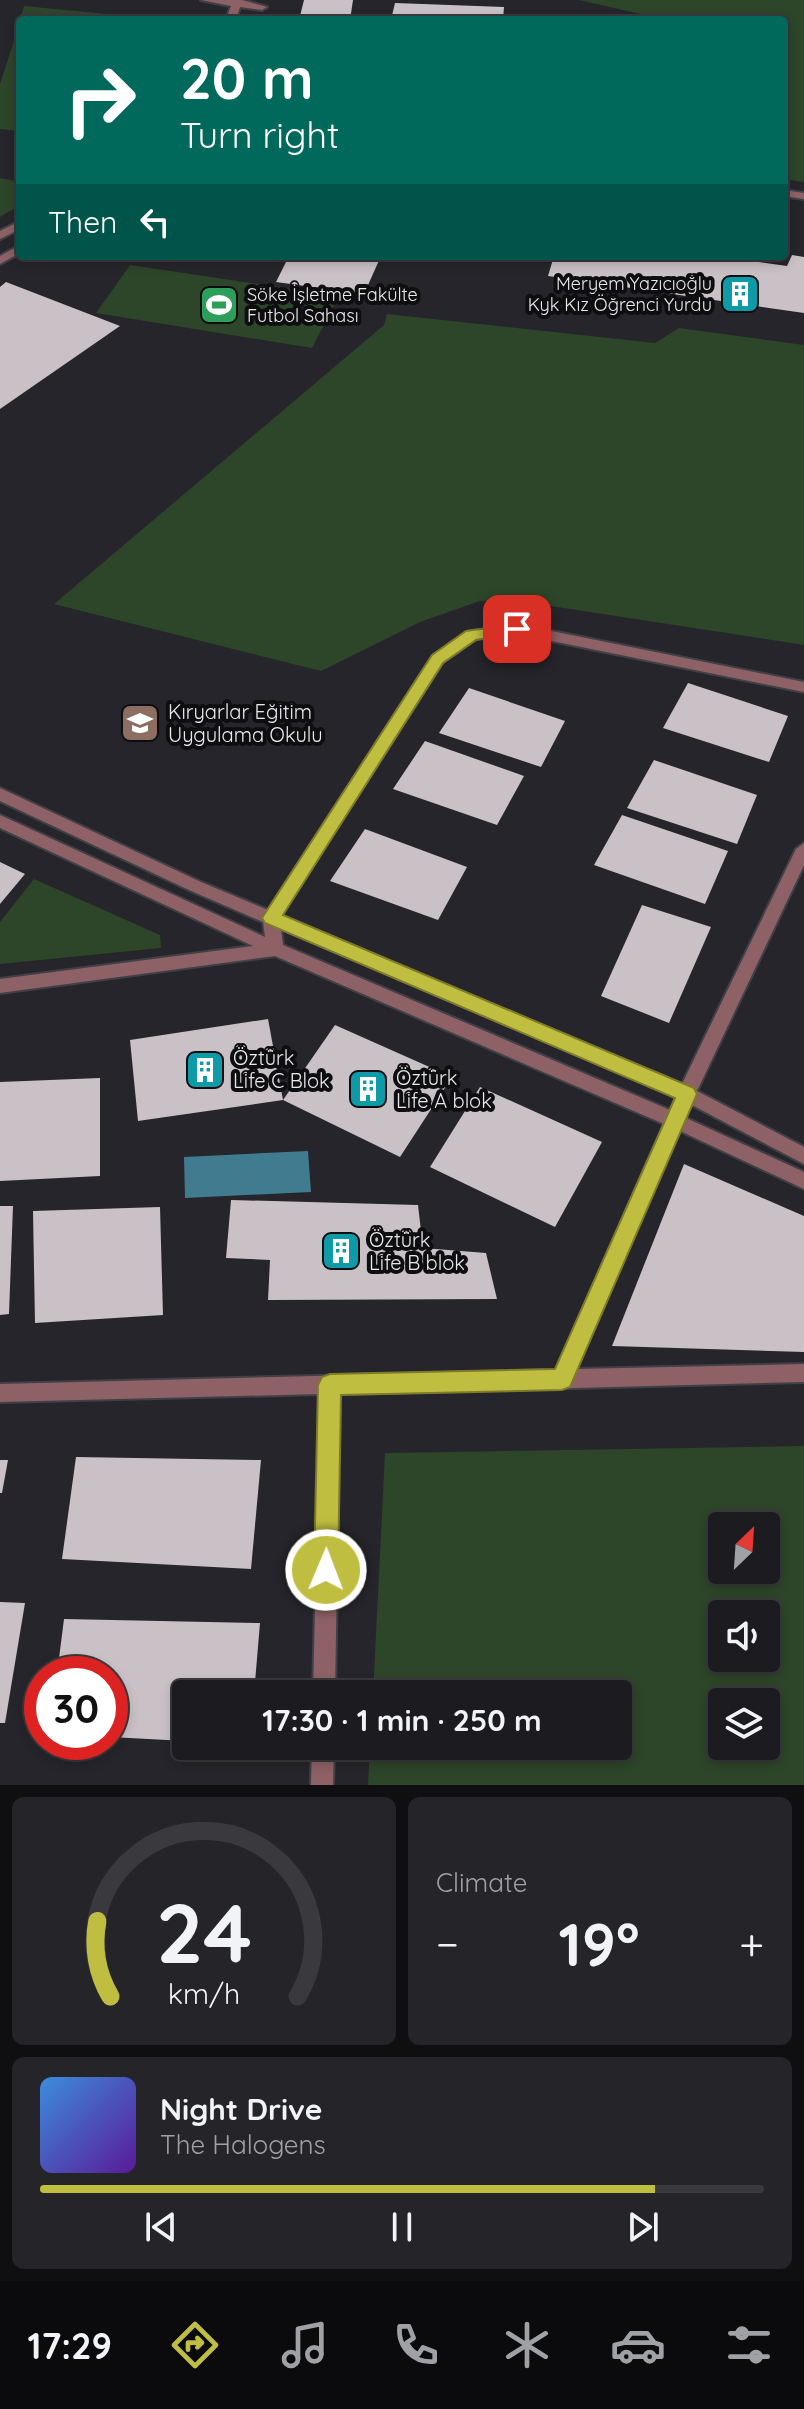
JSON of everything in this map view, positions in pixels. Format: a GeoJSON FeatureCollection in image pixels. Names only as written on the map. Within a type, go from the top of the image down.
{"type":"FeatureCollection","features":[{"type":"Feature","properties":{"kind":"street"},"geometry":{"type":"LineString","coordinates":[[206,0],[263,3]]}},
{"type":"Feature","properties":{"kind":"street"},"geometry":{"type":"LineString","coordinates":[[275,949],[271,918],[438,659],[472,635],[517,629],[804,687]]}},
{"type":"Feature","properties":{"kind":"street"},"geometry":{"type":"LineString","coordinates":[[0,794],[271,918],[687,1094],[804,1156]]}},
{"type":"Feature","properties":{"kind":"street"},"geometry":{"type":"LineString","coordinates":[[0,821],[275,949],[674,1120],[804,1181]]}},
{"type":"Feature","properties":{"kind":"street"},"geometry":{"type":"LineString","coordinates":[[562,1379],[674,1120],[804,849]]}},
{"type":"Feature","properties":{"kind":"street"},"geometry":{"type":"LineString","coordinates":[[0,986],[275,949]]}},
{"type":"Feature","properties":{"kind":"street"},"geometry":{"type":"LineString","coordinates":[[0,1393],[804,1373]]}},
{"type":"Feature","properties":{"kind":"street"},"geometry":{"type":"LineString","coordinates":[[324,1680],[330,1385]]}},
{"type":"Feature","properties":{"kind":"street"},"geometry":{"type":"LineString","coordinates":[[322,1785],[323,1760]]}},
{"type":"Feature","properties":{"kind":"green space"},"geometry":{"type":"Polygon","coordinates":[[[579,0],[804,0],[804,182],[788,180],[788,16],[645,15],[579,0]]]}},
{"type":"Feature","properties":{"kind":"green space"},"geometry":{"type":"Polygon","coordinates":[[[24,6],[128,16],[21,16],[24,6]]]}},
{"type":"Feature","properties":{"kind":"green space"},"geometry":{"type":"Polygon","coordinates":[[[16,34],[16,131],[0,129],[0,84],[16,34]]]}},
{"type":"Feature","properties":{"kind":"green space"},"geometry":{"type":"Polygon","coordinates":[[[0,178],[16,181],[16,207],[0,217],[0,178]]]}},
{"type":"Feature","properties":{"kind":"green space","name":"Söke İşletme Fakülte Futbol Sahası"},"geometry":{"type":"Polygon","coordinates":[[[130,265],[339,296],[312,348],[96,313],[130,265]]]}},
{"type":"Feature","properties":{"kind":"green space"},"geometry":{"type":"Polygon","coordinates":[[[387,314],[655,343],[679,328],[804,345],[804,645],[544,605],[480,601],[420,622],[321,671],[54,604],[384,325],[387,314]]]}},
{"type":"Feature","properties":{"kind":"green space"},"geometry":{"type":"Polygon","coordinates":[[[34,879],[160,935],[161,948],[0,964],[0,922],[34,879]]]}},
{"type":"Feature","properties":{"kind":"green space"},"geometry":{"type":"Polygon","coordinates":[[[804,1446],[804,1785],[368,1785],[369,1760],[632,1760],[632,1680],[374,1680],[385,1453],[804,1446]]]}},
{"type":"Feature","properties":{"kind":"water"},"geometry":{"type":"Polygon","coordinates":[[[308,1151],[311,1192],[185,1198],[184,1157],[308,1151]]]}},
{"type":"Feature","properties":{"kind":"building"},"geometry":{"type":"Polygon","coordinates":[[[304,0],[353,0],[351,16],[300,16],[304,0]]]}},
{"type":"Feature","properties":{"kind":"building"},"geometry":{"type":"Polygon","coordinates":[[[395,3],[504,7],[503,16],[392,16],[395,3]]]}},
{"type":"Feature","properties":{"kind":"building","name":"Meryem Yazıcıoğlu Kyk Kız Öğrenci Yurdu"},"geometry":{"type":"Polygon","coordinates":[[[792,255],[804,257],[804,313],[548,276],[553,260],[743,260],[787,266],[792,255]]]}},
{"type":"Feature","properties":{"kind":"building"},"geometry":{"type":"Polygon","coordinates":[[[287,260],[379,260],[364,294],[276,282],[287,260]]]}},
{"type":"Feature","properties":{"kind":"building"},"geometry":{"type":"Polygon","coordinates":[[[6,282],[120,326],[0,409],[0,287],[6,282]]]}},
{"type":"Feature","properties":{"kind":"building"},"geometry":{"type":"Polygon","coordinates":[[[688,683],[788,716],[769,762],[663,728],[688,683]]]}},
{"type":"Feature","properties":{"kind":"building"},"geometry":{"type":"Polygon","coordinates":[[[469,688],[565,721],[541,767],[439,733],[469,688]]]}},
{"type":"Feature","properties":{"kind":"building"},"geometry":{"type":"Polygon","coordinates":[[[425,741],[524,776],[497,825],[393,789],[425,741]]]}},
{"type":"Feature","properties":{"kind":"building"},"geometry":{"type":"Polygon","coordinates":[[[654,760],[757,795],[737,844],[627,808],[654,760]]]}},
{"type":"Feature","properties":{"kind":"building"},"geometry":{"type":"Polygon","coordinates":[[[622,815],[728,851],[705,904],[594,865],[622,815]]]}},
{"type":"Feature","properties":{"kind":"building"},"geometry":{"type":"Polygon","coordinates":[[[365,829],[467,867],[438,920],[330,881],[365,829]]]}},
{"type":"Feature","properties":{"kind":"building"},"geometry":{"type":"Polygon","coordinates":[[[0,862],[25,874],[0,904],[0,862]]]}},
{"type":"Feature","properties":{"kind":"building"},"geometry":{"type":"Polygon","coordinates":[[[642,905],[711,927],[669,1023],[601,996],[642,905]]]}},
{"type":"Feature","properties":{"kind":"building","name":"Öztürk Life C Blok"},"geometry":{"type":"Polygon","coordinates":[[[268,1019],[283,1100],[138,1121],[130,1040],[268,1019]]]}},
{"type":"Feature","properties":{"kind":"building","name":"Öztürk Life A blok"},"geometry":{"type":"Polygon","coordinates":[[[335,1025],[452,1077],[400,1157],[283,1100],[335,1025]]]}},
{"type":"Feature","properties":{"kind":"building"},"geometry":{"type":"Polygon","coordinates":[[[100,1078],[100,1176],[0,1181],[0,1082],[100,1078]]]}},
{"type":"Feature","properties":{"kind":"building","name":"Öztürk Life B blok"},"geometry":{"type":"Polygon","coordinates":[[[480,1087],[602,1142],[555,1227],[430,1167],[480,1087]]]}},
{"type":"Feature","properties":{"kind":"building"},"geometry":{"type":"Polygon","coordinates":[[[684,1164],[804,1216],[804,1352],[612,1346],[684,1164]]]}},
{"type":"Feature","properties":{"kind":"building","name":"Öztürk Life B blok"},"geometry":{"type":"Polygon","coordinates":[[[231,1200],[418,1205],[423,1248],[486,1253],[497,1299],[268,1300],[270,1260],[226,1258],[231,1200]]]}},
{"type":"Feature","properties":{"kind":"building"},"geometry":{"type":"Polygon","coordinates":[[[0,1206],[13,1206],[9,1314],[0,1315],[0,1206]]]}},
{"type":"Feature","properties":{"kind":"building"},"geometry":{"type":"Polygon","coordinates":[[[160,1207],[163,1315],[35,1323],[33,1211],[160,1207]]]}},
{"type":"Feature","properties":{"kind":"building"},"geometry":{"type":"Polygon","coordinates":[[[76,1457],[261,1460],[251,1569],[62,1559],[76,1457]]]}},
{"type":"Feature","properties":{"kind":"building"},"geometry":{"type":"Polygon","coordinates":[[[0,1460],[8,1460],[2,1493],[0,1493],[0,1460]]]}},
{"type":"Feature","properties":{"kind":"building"},"geometry":{"type":"Polygon","coordinates":[[[0,1602],[25,1603],[5,1723],[0,1723],[0,1602]]]}},
{"type":"Feature","properties":{"kind":"building"},"geometry":{"type":"Polygon","coordinates":[[[64,1619],[260,1623],[255,1680],[172,1680],[172,1740],[128,1738],[128,1656],[59,1656],[64,1619]]]}},
{"type":"Feature","properties":{"kind":"place","name":"Meryem Yazıcıoğlu Kyk Kız Öğrenci Yurdu"},"geometry":{"type":"Point","coordinates":[740,294]}},
{"type":"Feature","properties":{"kind":"place","name":"Söke İşletme Fakülte Futbol Sahası"},"geometry":{"type":"Point","coordinates":[219,305]}},
{"type":"Feature","properties":{"kind":"place","name":"Kıryarlar Eğitim Uygulama Okulu"},"geometry":{"type":"Point","coordinates":[140,723]}},
{"type":"Feature","properties":{"kind":"place","name":"Öztürk Life C Blok"},"geometry":{"type":"Point","coordinates":[205,1070]}},
{"type":"Feature","properties":{"kind":"place","name":"Öztürk Life A blok"},"geometry":{"type":"Point","coordinates":[368,1089]}},
{"type":"Feature","properties":{"kind":"place","name":"Öztürk Life B blok"},"geometry":{"type":"Point","coordinates":[341,1251]}},
{"type":"Feature","properties":{"kind":"route"},"geometry":{"type":"LineString","coordinates":[[326,1570],[330,1385],[562,1379],[687,1094],[271,918],[438,659],[472,635],[517,629]]}}]}
